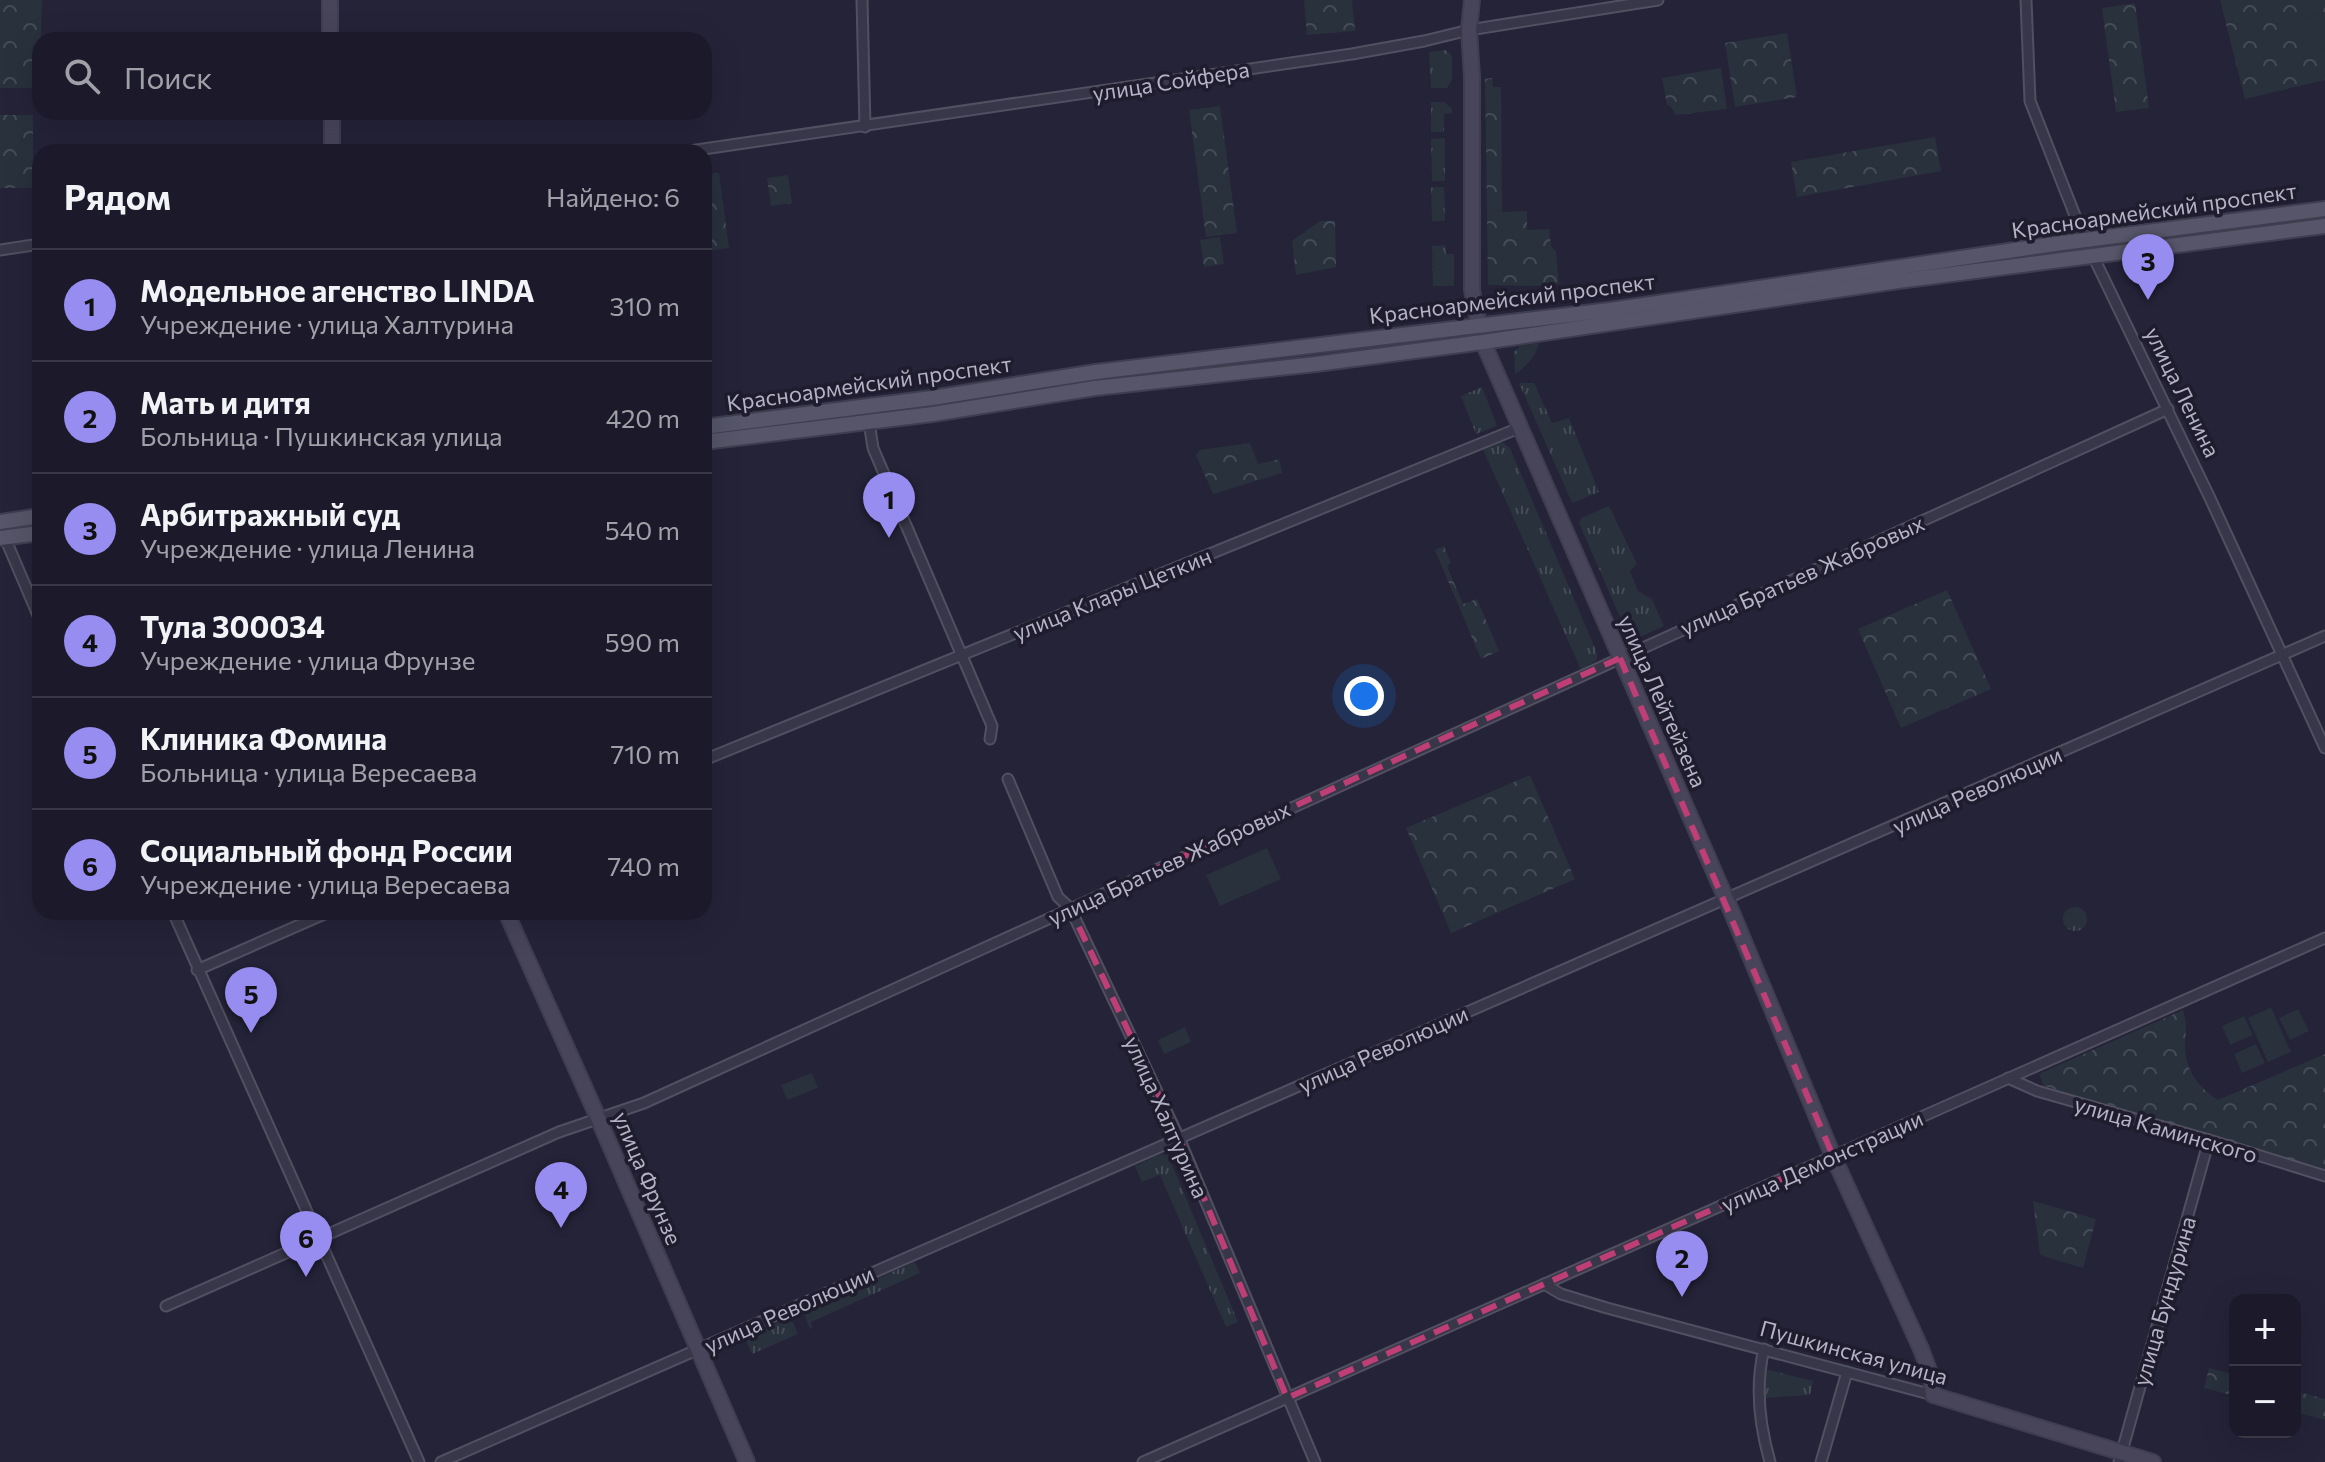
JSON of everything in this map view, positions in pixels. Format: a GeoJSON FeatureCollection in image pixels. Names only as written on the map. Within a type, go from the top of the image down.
{"type":"FeatureCollection","features":[{"type":"Feature","properties":{"kind":"main road","name":"Красноармейский проспект"},"geometry":{"type":"LineString","coordinates":[[712,426],[932,398],[1096,372],[1610,310],[2325,209]]}},
{"type":"Feature","properties":{"kind":"main road","name":"Красноармейский проспект"},"geometry":{"type":"LineString","coordinates":[[712,441],[869,422],[1095,388],[1483,342],[1898,281],[2325,226]]}},
{"type":"Feature","properties":{"kind":"main road","name":"улица Ленина"},"geometry":{"type":"LineString","coordinates":[[2085,241],[2093,256]]}},
{"type":"Feature","properties":{"kind":"main road","name":"улица Лейтейзена"},"geometry":{"type":"LineString","coordinates":[[1479,325],[1483,342]]}},
{"type":"Feature","properties":{"kind":"main road"},"geometry":{"type":"LineString","coordinates":[[0,522],[32,517]]}},
{"type":"Feature","properties":{"kind":"main road"},"geometry":{"type":"LineString","coordinates":[[2,538],[32,534]]}},
{"type":"Feature","properties":{"kind":"street"},"geometry":{"type":"LineString","coordinates":[[330,0],[330,32]]}},
{"type":"Feature","properties":{"kind":"street"},"geometry":{"type":"LineString","coordinates":[[862,0],[865,127]]}},
{"type":"Feature","properties":{"kind":"street","name":"улица Лейтейзена"},"geometry":{"type":"LineString","coordinates":[[1472,0],[1469,30],[1472,77],[1472,290],[1479,325]]}},
{"type":"Feature","properties":{"kind":"street","name":"улица Сойфера"},"geometry":{"type":"LineString","coordinates":[[712,148],[1352,54],[1469,30],[1658,0]]}},
{"type":"Feature","properties":{"kind":"street","name":"улица Ленина"},"geometry":{"type":"LineString","coordinates":[[2026,0],[2030,101],[2085,241]]}},
{"type":"Feature","properties":{"kind":"street"},"geometry":{"type":"LineString","coordinates":[[332,120],[332,144]]}},
{"type":"Feature","properties":{"kind":"street"},"geometry":{"type":"LineString","coordinates":[[0,250],[32,245]]}},
{"type":"Feature","properties":{"kind":"street","name":"улица Ленина"},"geometry":{"type":"LineString","coordinates":[[2093,256],[2168,409],[2325,748]]}},
{"type":"Feature","properties":{"kind":"street","name":"улица Лейтейзена"},"geometry":{"type":"LineString","coordinates":[[1483,342],[1726,900],[1833,1156],[1921,1349],[1931,1376],[1933,1395]]}},
{"type":"Feature","properties":{"kind":"street","name":"улица Братьев Жабровых"},"geometry":{"type":"LineString","coordinates":[[166,1306],[547,1137],[638,1106],[2168,409]]}},
{"type":"Feature","properties":{"kind":"street"},"geometry":{"type":"LineString","coordinates":[[869,422],[873,448],[992,726],[990,739]]}},
{"type":"Feature","properties":{"kind":"street","name":"улица Клары Цеткин"},"geometry":{"type":"LineString","coordinates":[[712,757],[1519,428]]}},
{"type":"Feature","properties":{"kind":"street"},"geometry":{"type":"LineString","coordinates":[[2,538],[32,603]]}},
{"type":"Feature","properties":{"kind":"street","name":"улица Революции"},"geometry":{"type":"LineString","coordinates":[[441,1462],[2325,636]]}},
{"type":"Feature","properties":{"kind":"street","name":"улица Халтурина"},"geometry":{"type":"LineString","coordinates":[[1008,779],[1058,897],[1070,908],[1179,1138],[1315,1462]]}},
{"type":"Feature","properties":{"kind":"street"},"geometry":{"type":"LineString","coordinates":[[176,920],[419,1462]]}},
{"type":"Feature","properties":{"kind":"street"},"geometry":{"type":"LineString","coordinates":[[197,970],[311,920]]}},
{"type":"Feature","properties":{"kind":"street","name":"улица Фрунзе"},"geometry":{"type":"LineString","coordinates":[[510,920],[747,1462]]}},
{"type":"Feature","properties":{"kind":"street","name":"улица Демонстрации"},"geometry":{"type":"LineString","coordinates":[[1143,1462],[2325,938]]}},
{"type":"Feature","properties":{"kind":"street","name":"улица Каминского"},"geometry":{"type":"LineString","coordinates":[[2008,1078],[2037,1091],[2325,1176]]}},
{"type":"Feature","properties":{"kind":"street","name":"улица Бундурина"},"geometry":{"type":"LineString","coordinates":[[2120,1457],[2209,1140]]}},
{"type":"Feature","properties":{"kind":"street","name":"Пушкинская улица"},"geometry":{"type":"LineString","coordinates":[[1544,1284],[1576,1299],[1933,1395],[2120,1457],[2153,1462]]}},
{"type":"Feature","properties":{"kind":"street"},"geometry":{"type":"LineString","coordinates":[[1764,1349],[1760,1364],[1760,1406],[1770,1462]]}},
{"type":"Feature","properties":{"kind":"street"},"geometry":{"type":"LineString","coordinates":[[1821,1462],[1847,1372]]}},
{"type":"Feature","properties":{"kind":"highlighted area"},"geometry":{"type":"Polygon","coordinates":[[[1620,658],[1833,1156],[1287,1398],[1179,1138],[1070,908],[1620,658]]]}},
{"type":"Feature","properties":{"kind":"green space"},"geometry":{"type":"Polygon","coordinates":[[[0,0],[42,0],[41,32],[32,32],[32,88],[0,88],[0,0]]]}},
{"type":"Feature","properties":{"kind":"green space"},"geometry":{"type":"Polygon","coordinates":[[[1304,0],[1352,0],[1355,31],[1307,35],[1304,0]]]}},
{"type":"Feature","properties":{"kind":"green space"},"geometry":{"type":"Polygon","coordinates":[[[2220,0],[2325,0],[2325,80],[2245,99],[2220,0]]]}},
{"type":"Feature","properties":{"kind":"green space"},"geometry":{"type":"Polygon","coordinates":[[[2135,3],[2149,108],[2116,112],[2102,8],[2135,3]]]}},
{"type":"Feature","properties":{"kind":"green space"},"geometry":{"type":"Polygon","coordinates":[[[2325,12],[2325,48],[2301,55],[2292,21],[2325,12]]]}},
{"type":"Feature","properties":{"kind":"green space"},"geometry":{"type":"Polygon","coordinates":[[[1787,33],[1797,97],[1735,107],[1725,43],[1787,33]]]}},
{"type":"Feature","properties":{"kind":"green space"},"geometry":{"type":"Polygon","coordinates":[[[1446,50],[1452,56],[1452,80],[1447,88],[1431,88],[1429,52],[1446,50]]]}},
{"type":"Feature","properties":{"kind":"green space"},"geometry":{"type":"Polygon","coordinates":[[[1721,68],[1727,109],[1676,115],[1667,105],[1662,78],[1721,68]]]}},
{"type":"Feature","properties":{"kind":"green space"},"geometry":{"type":"Polygon","coordinates":[[[1492,78],[1493,87],[1501,87],[1502,212],[1527,211],[1527,230],[1549,229],[1551,246],[1556,251],[1559,284],[1488,285],[1485,79],[1492,78]]]}},
{"type":"Feature","properties":{"kind":"green space"},"geometry":{"type":"Polygon","coordinates":[[[1431,102],[1444,102],[1452,109],[1452,113],[1444,114],[1444,132],[1431,132],[1431,102]]]}},
{"type":"Feature","properties":{"kind":"green space"},"geometry":{"type":"Polygon","coordinates":[[[1220,106],[1237,233],[1206,237],[1189,110],[1220,106]]]}},
{"type":"Feature","properties":{"kind":"green space"},"geometry":{"type":"Polygon","coordinates":[[[0,115],[32,115],[32,188],[0,188],[0,115]]]}},
{"type":"Feature","properties":{"kind":"green space"},"geometry":{"type":"Polygon","coordinates":[[[1935,137],[1941,171],[1797,197],[1791,162],[1935,137]]]}},
{"type":"Feature","properties":{"kind":"green space"},"geometry":{"type":"Polygon","coordinates":[[[1445,138],[1445,181],[1432,181],[1431,139],[1445,138]]]}},
{"type":"Feature","properties":{"kind":"green space"},"geometry":{"type":"Polygon","coordinates":[[[719,173],[729,248],[712,250],[712,174],[719,173]]]}},
{"type":"Feature","properties":{"kind":"green space"},"geometry":{"type":"Polygon","coordinates":[[[788,175],[792,203],[771,206],[767,178],[788,175]]]}},
{"type":"Feature","properties":{"kind":"green space"},"geometry":{"type":"Polygon","coordinates":[[[1431,187],[1444,187],[1445,221],[1432,221],[1431,187]]]}},
{"type":"Feature","properties":{"kind":"green space"},"geometry":{"type":"Polygon","coordinates":[[[1320,221],[1335,221],[1336,267],[1296,275],[1292,241],[1320,221]]]}},
{"type":"Feature","properties":{"kind":"green space"},"geometry":{"type":"Polygon","coordinates":[[[1220,237],[1224,264],[1204,267],[1200,240],[1220,237]]]}},
{"type":"Feature","properties":{"kind":"green space"},"geometry":{"type":"Polygon","coordinates":[[[1445,245],[1446,254],[1454,254],[1454,286],[1433,286],[1432,246],[1445,245]]]}},
{"type":"Feature","properties":{"kind":"green space"},"geometry":{"type":"Polygon","coordinates":[[[1539,343],[1530,361],[1515,374],[1514,352],[1520,346],[1539,343]]]}},
{"type":"Feature","properties":{"kind":"green space"},"geometry":{"type":"Polygon","coordinates":[[[1519,383],[1534,383],[1552,423],[1569,418],[1599,492],[1572,503],[1519,383]]]}},
{"type":"Feature","properties":{"kind":"green space"},"geometry":{"type":"Polygon","coordinates":[[[1482,387],[1497,426],[1476,434],[1461,396],[1482,387]]]}},
{"type":"Feature","properties":{"kind":"green space"},"geometry":{"type":"Polygon","coordinates":[[[1502,442],[1510,448],[1597,653],[1597,660],[1581,670],[1482,447],[1502,442]]]}},
{"type":"Feature","properties":{"kind":"green space"},"geometry":{"type":"Polygon","coordinates":[[[1250,443],[1258,464],[1279,459],[1282,473],[1213,494],[1196,455],[1200,450],[1250,443]]]}},
{"type":"Feature","properties":{"kind":"green space"},"geometry":{"type":"Polygon","coordinates":[[[1609,506],[1637,564],[1630,571],[1638,591],[1652,599],[1664,626],[1638,638],[1627,633],[1579,523],[1581,518],[1609,506]]]}},
{"type":"Feature","properties":{"kind":"green space"},"geometry":{"type":"Polygon","coordinates":[[[1444,546],[1451,563],[1447,566],[1463,604],[1477,599],[1499,651],[1481,659],[1435,550],[1444,546]]]}},
{"type":"Feature","properties":{"kind":"green space"},"geometry":{"type":"Polygon","coordinates":[[[1947,590],[1991,689],[1901,728],[1858,629],[1947,590]]]}},
{"type":"Feature","properties":{"kind":"green space"},"geometry":{"type":"Polygon","coordinates":[[[1530,775],[1575,879],[1451,933],[1406,828],[1530,775]]]}},
{"type":"Feature","properties":{"kind":"green space"},"geometry":{"type":"Polygon","coordinates":[[[1267,848],[1281,879],[1220,906],[1206,875],[1267,848]]]}},
{"type":"Feature","properties":{"kind":"green space"},"geometry":{"type":"Polygon","coordinates":[[[2075,907],[2083,911],[2087,919],[2083,927],[2075,931],[2067,927],[2063,919],[2067,911],[2075,907]]]}},
{"type":"Feature","properties":{"kind":"green space"},"geometry":{"type":"Polygon","coordinates":[[[2271,1007],[2291,1052],[2268,1062],[2248,1018],[2271,1007]]]}},
{"type":"Feature","properties":{"kind":"green space"},"geometry":{"type":"Polygon","coordinates":[[[2298,1009],[2309,1031],[2290,1040],[2279,1018],[2298,1009]]]}},
{"type":"Feature","properties":{"kind":"green space"},"geometry":{"type":"Polygon","coordinates":[[[2183,1010],[2190,1069],[2204,1089],[2218,1100],[2325,1054],[2325,1170],[2044,1086],[2039,1074],[2183,1010]]]}},
{"type":"Feature","properties":{"kind":"green space"},"geometry":{"type":"Polygon","coordinates":[[[2244,1016],[2253,1035],[2230,1045],[2222,1026],[2244,1016]]]}},
{"type":"Feature","properties":{"kind":"green space"},"geometry":{"type":"Polygon","coordinates":[[[1185,1027],[1191,1042],[1164,1054],[1158,1040],[1185,1027]]]}},
{"type":"Feature","properties":{"kind":"green space"},"geometry":{"type":"Polygon","coordinates":[[[2256,1044],[2265,1063],[2242,1073],[2234,1054],[2256,1044]]]}},
{"type":"Feature","properties":{"kind":"green space"},"geometry":{"type":"Polygon","coordinates":[[[812,1073],[818,1088],[787,1100],[781,1085],[812,1073]]]}},
{"type":"Feature","properties":{"kind":"green space"},"geometry":{"type":"Polygon","coordinates":[[[1160,1154],[1168,1155],[1238,1322],[1226,1327],[1160,1175],[1142,1182],[1135,1166],[1160,1154]]]}},
{"type":"Feature","properties":{"kind":"green space"},"geometry":{"type":"Polygon","coordinates":[[[2033,1201],[2096,1219],[2083,1268],[2040,1255],[2033,1201]]]}},
{"type":"Feature","properties":{"kind":"green space"},"geometry":{"type":"Polygon","coordinates":[[[915,1262],[920,1273],[811,1322],[810,1329],[805,1310],[915,1262]]]}},
{"type":"Feature","properties":{"kind":"green space"},"geometry":{"type":"Polygon","coordinates":[[[783,1320],[793,1322],[798,1334],[752,1354],[745,1338],[783,1320]]]}},
{"type":"Feature","properties":{"kind":"green space"},"geometry":{"type":"Polygon","coordinates":[[[2209,1368],[2229,1373],[2229,1394],[2204,1388],[2209,1368]]]}},
{"type":"Feature","properties":{"kind":"green space"},"geometry":{"type":"Polygon","coordinates":[[[1765,1369],[1813,1381],[1810,1395],[1764,1398],[1765,1369]]]}},
{"type":"Feature","properties":{"kind":"green space"},"geometry":{"type":"Polygon","coordinates":[[[2301,1393],[2325,1399],[2325,1420],[2301,1414],[2301,1393]]]}},
{"type":"Feature","properties":{"kind":"place","name":"Арбитражный суд"},"geometry":{"type":"Point","coordinates":[2148,300]}},
{"type":"Feature","properties":{"kind":"place","name":"Модельное агенство LINDA"},"geometry":{"type":"Point","coordinates":[889,538]}},
{"type":"Feature","properties":{"kind":"place","name":"Клиника Фомина"},"geometry":{"type":"Point","coordinates":[251,1033]}},
{"type":"Feature","properties":{"kind":"place","name":"Тула 300034"},"geometry":{"type":"Point","coordinates":[561,1228]}},
{"type":"Feature","properties":{"kind":"place","name":"Социальный фонд России"},"geometry":{"type":"Point","coordinates":[306,1277]}},
{"type":"Feature","properties":{"kind":"place","name":"Мать и дитя"},"geometry":{"type":"Point","coordinates":[1682,1297]}}]}
